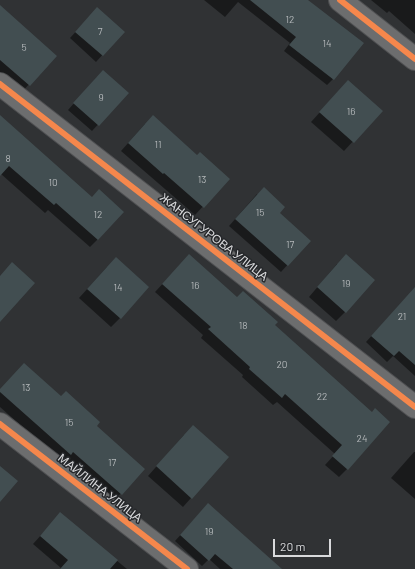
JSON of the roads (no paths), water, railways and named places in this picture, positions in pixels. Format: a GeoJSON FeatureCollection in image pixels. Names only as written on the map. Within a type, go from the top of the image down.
{"type":"FeatureCollection","features":[{"type":"Feature","properties":{"kind":"street"},"geometry":{"type":"LineString","coordinates":[[340,0],[415,59]]}},
{"type":"Feature","properties":{"kind":"street","name":"ЖАНСУГУРОВА УЛИЦА"},"geometry":{"type":"LineString","coordinates":[[0,84],[415,407]]}},
{"type":"Feature","properties":{"kind":"street","name":"МАЙЛИНА УЛИЦА"},"geometry":{"type":"LineString","coordinates":[[0,424],[187,569]]}}]}
